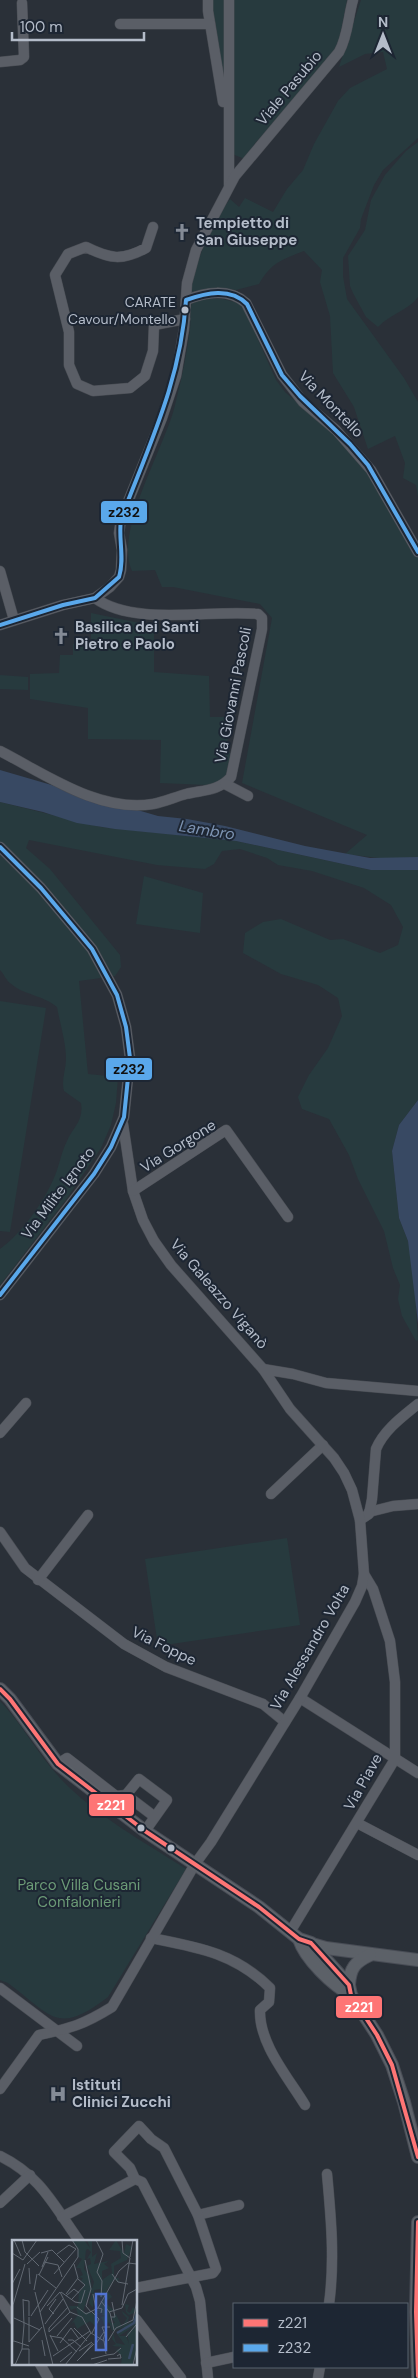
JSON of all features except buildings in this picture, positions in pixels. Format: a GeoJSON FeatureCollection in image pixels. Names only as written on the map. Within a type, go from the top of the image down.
{"type":"FeatureCollection","features":[{"type":"Feature","properties":{"kind":"main road"},"geometry":{"type":"LineString","coordinates":[[0,1689],[10,1699],[58,1764],[145,1831],[258,1907],[300,1938],[350,1990],[388,2057],[404,2102],[418,2158]]}},
{"type":"Feature","properties":{"kind":"main road"},"geometry":{"type":"LineString","coordinates":[[300,1938],[326,1948],[418,1960]]}},
{"type":"Feature","properties":{"kind":"main road"},"geometry":{"type":"LineString","coordinates":[[350,1990],[351,1969],[354,1964],[370,1954]]}},
{"type":"Feature","properties":{"kind":"main road"},"geometry":{"type":"LineString","coordinates":[[404,2102],[418,2112]]}},
{"type":"Feature","properties":{"kind":"main road"},"geometry":{"type":"LineString","coordinates":[[414,2136],[414,2120],[418,2117]]}},
{"type":"Feature","properties":{"kind":"main road"},"geometry":{"type":"LineString","coordinates":[[418,2222],[416,2312],[418,2376]]}},
{"type":"Feature","properties":{"kind":"street"},"geometry":{"type":"LineString","coordinates":[[208,0],[210,24],[224,104],[228,114]]}},
{"type":"Feature","properties":{"kind":"street"},"geometry":{"type":"LineString","coordinates":[[228,0],[229,186]]}},
{"type":"Feature","properties":{"kind":"street","name":"Viale Pasubio"},"geometry":{"type":"LineString","coordinates":[[95,598],[114,582],[121,570],[122,550],[119,533],[121,519],[162,418],[176,376],[191,266],[196,250],[235,176],[339,52],[345,41],[353,0]]}},
{"type":"Feature","properties":{"kind":"street"},"geometry":{"type":"LineString","coordinates":[[0,62],[20,60],[24,57],[22,2]]}},
{"type":"Feature","properties":{"kind":"street"},"geometry":{"type":"LineString","coordinates":[[120,24],[210,24]]}},
{"type":"Feature","properties":{"kind":"street"},"geometry":{"type":"LineString","coordinates":[[153,227],[146,248],[130,257],[105,257],[86,247],[68,254],[55,276],[69,332],[69,365],[77,384],[93,391],[130,388],[145,376],[153,351],[154,325],[185,319]]}},
{"type":"Feature","properties":{"kind":"street","name":"Via Montello"},"geometry":{"type":"LineString","coordinates":[[186,300],[206,294],[223,293],[240,297],[246,303],[282,375],[303,402],[336,430],[371,470],[418,552]]}},
{"type":"Feature","properties":{"kind":"street"},"geometry":{"type":"LineString","coordinates":[[0,571],[14,620]]}},
{"type":"Feature","properties":{"kind":"street"},"geometry":{"type":"LineString","coordinates":[[0,625],[63,605],[95,598]]}},
{"type":"Feature","properties":{"kind":"street","name":"Via Giovanni Pascoli"},"geometry":{"type":"LineString","coordinates":[[0,751],[49,778],[77,790],[125,805],[154,804],[185,794],[213,789],[225,784],[232,777],[261,637],[262,618],[258,614],[248,613],[190,615],[127,611],[105,606],[95,598]]}},
{"type":"Feature","properties":{"kind":"street"},"geometry":{"type":"LineString","coordinates":[[225,784],[248,796]]}},
{"type":"Feature","properties":{"kind":"street","name":"Via Milite Ignoto"},"geometry":{"type":"LineString","coordinates":[[0,846],[41,888],[92,949],[117,995],[126,1027],[130,1058],[128,1089],[122,1123],[94,1174],[0,1295]]}},
{"type":"Feature","properties":{"kind":"street","name":"Via Galeazzo Viganò"},"geometry":{"type":"LineString","coordinates":[[122,1123],[133,1191],[143,1220],[154,1241],[171,1265],[263,1369]]}},
{"type":"Feature","properties":{"kind":"street","name":"Via Gorgone"},"geometry":{"type":"LineString","coordinates":[[133,1191],[226,1130],[288,1217]]}},
{"type":"Feature","properties":{"kind":"street"},"geometry":{"type":"LineString","coordinates":[[263,1369],[293,1374],[326,1383],[418,1391]]}},
{"type":"Feature","properties":{"kind":"street","name":"Via Alessandro Volta"},"geometry":{"type":"LineString","coordinates":[[0,2088],[39,2035],[71,2029],[112,2007],[195,1864],[211,1842],[300,1698],[355,1602],[362,1586],[364,1574],[360,1520],[352,1490],[344,1473],[323,1445],[290,1409],[263,1369]]}},
{"type":"Feature","properties":{"kind":"street"},"geometry":{"type":"LineString","coordinates":[[0,1433],[26,1403]]}},
{"type":"Feature","properties":{"kind":"street"},"geometry":{"type":"LineString","coordinates":[[360,1520],[367,1517],[369,1512],[376,1449],[390,1428],[418,1404]]}},
{"type":"Feature","properties":{"kind":"street"},"geometry":{"type":"LineString","coordinates":[[270,1494],[323,1445]]}},
{"type":"Feature","properties":{"kind":"street"},"geometry":{"type":"LineString","coordinates":[[369,1512],[393,1506],[418,1504]]}},
{"type":"Feature","properties":{"kind":"street"},"geometry":{"type":"LineString","coordinates":[[38,1580],[88,1515]]}},
{"type":"Feature","properties":{"kind":"street","name":"Via Foppe"},"geometry":{"type":"LineString","coordinates":[[0,1532],[17,1560],[38,1580],[106,1631],[166,1667],[263,1704],[285,1722]]}},
{"type":"Feature","properties":{"kind":"street","name":"Via Piave"},"geometry":{"type":"LineString","coordinates":[[300,1938],[358,1823],[395,1759],[395,1682],[390,1640],[373,1589],[364,1574]]}},
{"type":"Feature","properties":{"kind":"street"},"geometry":{"type":"LineString","coordinates":[[300,1698],[418,1772]]}},
{"type":"Feature","properties":{"kind":"street"},"geometry":{"type":"LineString","coordinates":[[58,1764],[67,1758],[155,1817]]}},
{"type":"Feature","properties":{"kind":"street"},"geometry":{"type":"LineString","coordinates":[[121,1796],[138,1779],[166,1800],[145,1831]]}},
{"type":"Feature","properties":{"kind":"street"},"geometry":{"type":"LineString","coordinates":[[358,1823],[418,1855]]}},
{"type":"Feature","properties":{"kind":"street"},"geometry":{"type":"LineString","coordinates":[[151,1938],[206,1948],[254,1972],[270,1988],[269,2002],[260,2010],[259,2024],[274,2055],[305,2105]]}},
{"type":"Feature","properties":{"kind":"street"},"geometry":{"type":"LineString","coordinates":[[0,1988],[77,2046]]}},
{"type":"Feature","properties":{"kind":"street"},"geometry":{"type":"LineString","coordinates":[[138,2288],[192,2277],[213,2273],[216,2268],[198,2216],[164,2148],[151,2139],[139,2126],[114,2152],[130,2168],[135,2179],[142,2182],[192,2277],[200,2301],[208,2378]]}},
{"type":"Feature","properties":{"kind":"street"},"geometry":{"type":"LineString","coordinates":[[0,2156],[30,2175],[43,2188],[79,2240]]}},
{"type":"Feature","properties":{"kind":"street"},"geometry":{"type":"LineString","coordinates":[[327,2174],[332,2224],[332,2282],[329,2303]]}},
{"type":"Feature","properties":{"kind":"street"},"geometry":{"type":"LineString","coordinates":[[0,2203],[30,2175]]}},
{"type":"Feature","properties":{"kind":"street"},"geometry":{"type":"LineString","coordinates":[[62,2217],[135,2179]]}},
{"type":"Feature","properties":{"kind":"street"},"geometry":{"type":"LineString","coordinates":[[198,2216],[239,2205]]}},
{"type":"Feature","properties":{"kind":"street"},"geometry":{"type":"LineString","coordinates":[[0,2300],[12,2315]]}},
{"type":"Feature","properties":{"kind":"street"},"geometry":{"type":"LineString","coordinates":[[138,2322],[182,2378]]}},
{"type":"Feature","properties":{"kind":"street"},"geometry":{"type":"LineString","coordinates":[[206,2362],[233,2357]]}},
{"type":"Feature","properties":{"kind":"street"},"geometry":{"type":"LineString","coordinates":[[41,2366],[48,2378]]}},
{"type":"Feature","properties":{"kind":"green space"},"geometry":{"type":"Polygon","coordinates":[[[208,0],[229,0],[228,114],[208,0]]]}},
{"type":"Feature","properties":{"kind":"green space"},"geometry":{"type":"Polygon","coordinates":[[[232,0],[347,0],[338,46],[278,119],[256,142],[245,159],[232,154],[232,0]]]}},
{"type":"Feature","properties":{"kind":"green space"},"geometry":{"type":"Polygon","coordinates":[[[361,0],[418,0],[418,138],[383,170],[374,185],[361,219],[360,228],[343,258],[343,276],[347,299],[404,378],[418,402],[418,497],[416,485],[403,478],[405,463],[395,436],[368,449],[354,407],[333,373],[330,316],[320,282],[322,270],[304,251],[277,263],[268,271],[259,284],[236,290],[216,288],[190,293],[196,268],[210,232],[230,199],[239,207],[245,198],[273,212],[287,189],[303,170],[314,144],[338,101],[350,88],[387,69],[383,52],[365,54],[339,67],[361,0]]]}},
{"type":"Feature","properties":{"kind":"green space"},"geometry":{"type":"Polygon","coordinates":[[[418,142],[418,297],[410,305],[378,327],[366,317],[350,286],[348,256],[365,230],[371,200],[385,175],[406,151],[418,142]]]}},
{"type":"Feature","properties":{"kind":"green space"},"geometry":{"type":"Polygon","coordinates":[[[205,298],[223,299],[242,304],[276,380],[285,392],[342,441],[365,464],[418,555],[418,857],[387,859],[345,854],[367,835],[242,783],[272,618],[260,604],[173,587],[162,587],[155,570],[132,571],[128,554],[135,511],[171,419],[176,401],[190,329],[192,303],[205,298]]]}},
{"type":"Feature","properties":{"kind":"green space"},"geometry":{"type":"Polygon","coordinates":[[[91,613],[154,626],[154,672],[209,676],[210,717],[233,717],[225,751],[234,754],[227,776],[222,782],[208,785],[160,783],[161,740],[88,739],[88,708],[30,699],[30,674],[59,673],[60,655],[73,655],[73,644],[91,645],[91,613]]]}},
{"type":"Feature","properties":{"kind":"green space"},"geometry":{"type":"Polygon","coordinates":[[[0,675],[28,677],[28,690],[0,689],[0,675]]]}},
{"type":"Feature","properties":{"kind":"green space"},"geometry":{"type":"Polygon","coordinates":[[[0,802],[101,827],[236,841],[371,870],[418,870],[418,1100],[399,1125],[392,1151],[399,1218],[408,1241],[414,1276],[418,1340],[416,1341],[402,1316],[398,1299],[400,1285],[393,1268],[384,1231],[358,1179],[349,1155],[329,1119],[302,1109],[298,1097],[309,1075],[328,1048],[342,1016],[338,998],[318,985],[281,974],[243,953],[245,933],[263,922],[281,919],[330,940],[343,939],[380,953],[398,945],[403,927],[391,905],[364,888],[312,871],[278,865],[267,858],[240,849],[222,851],[214,864],[205,869],[157,865],[29,840],[26,848],[50,869],[120,955],[121,967],[115,976],[79,981],[88,1074],[118,1077],[116,1103],[111,1125],[101,1148],[65,1201],[0,1285],[0,1249],[24,1226],[44,1197],[56,1174],[63,1150],[81,1115],[82,1109],[81,1103],[64,1091],[66,1053],[57,1007],[46,1000],[15,987],[0,970],[0,802]]]}},
{"type":"Feature","properties":{"kind":"green space"},"geometry":{"type":"Polygon","coordinates":[[[144,876],[203,893],[200,933],[136,924],[144,876]]]}},
{"type":"Feature","properties":{"kind":"green space"},"geometry":{"type":"Polygon","coordinates":[[[0,1001],[46,1008],[10,1232],[0,1231],[0,1001]]]}},
{"type":"Feature","properties":{"kind":"green space"},"geometry":{"type":"Polygon","coordinates":[[[287,1538],[300,1625],[158,1646],[145,1559],[287,1538]]]}},
{"type":"Feature","properties":{"kind":"green space","name":"Parco Villa Cusani Confalonieri"},"geometry":{"type":"Polygon","coordinates":[[[0,1701],[51,1768],[73,1791],[120,1827],[186,1869],[108,1997],[77,2016],[55,2017],[35,2005],[8,1983],[0,1980],[0,1701]]]}},
{"type":"Feature","properties":{"kind":"water","name":"Lambro"},"geometry":{"type":"Polygon","coordinates":[[[0,770],[158,816],[225,826],[305,846],[370,858],[418,857],[418,870],[371,870],[236,841],[115,829],[77,823],[43,812],[0,802],[0,770]]]}},
{"type":"Feature","properties":{"kind":"water"},"geometry":{"type":"Polygon","coordinates":[[[418,1100],[418,1323],[408,1241],[399,1218],[392,1151],[399,1125],[418,1100]]]}},
{"type":"Feature","properties":{"kind":"transit line","name":"z232"},"geometry":{"type":"LineString","coordinates":[[0,625],[63,605],[95,598],[119,577],[121,570],[121,519],[153,438],[171,385],[178,358],[186,300],[202,295],[226,293],[247,304],[282,375],[368,465],[418,552]]}},
{"type":"Feature","properties":{"kind":"transit line","name":"z232"},"geometry":{"type":"LineString","coordinates":[[0,847],[41,888],[92,949],[117,995],[126,1027],[130,1058],[124,1117],[111,1147],[94,1174],[0,1295]]}},
{"type":"Feature","properties":{"kind":"transit line","name":"z221"},"geometry":{"type":"LineString","coordinates":[[0,1689],[10,1699],[58,1764],[145,1831],[259,1907],[299,1939],[311,1943],[349,1985],[351,1995],[377,2035],[392,2065],[418,2157]]}},
{"type":"Feature","properties":{"kind":"transit line","name":"z221"},"geometry":{"type":"LineString","coordinates":[[418,2222],[416,2312],[418,2376]]}},
{"type":"Feature","properties":{"kind":"place","name":"Tempietto di San Giuseppe"},"geometry":{"type":"Point","coordinates":[182,232]}},
{"type":"Feature","properties":{"kind":"place","name":"CARATE Cavour/Montello"},"geometry":{"type":"Point","coordinates":[185,310]}},
{"type":"Feature","properties":{"kind":"place","name":"Basilica dei Santi Pietro e Paolo"},"geometry":{"type":"Point","coordinates":[61,636]}},
{"type":"Feature","properties":{"kind":"place","name":"Istituti Clinici Zucchi"},"geometry":{"type":"Point","coordinates":[58,2094]}}]}
